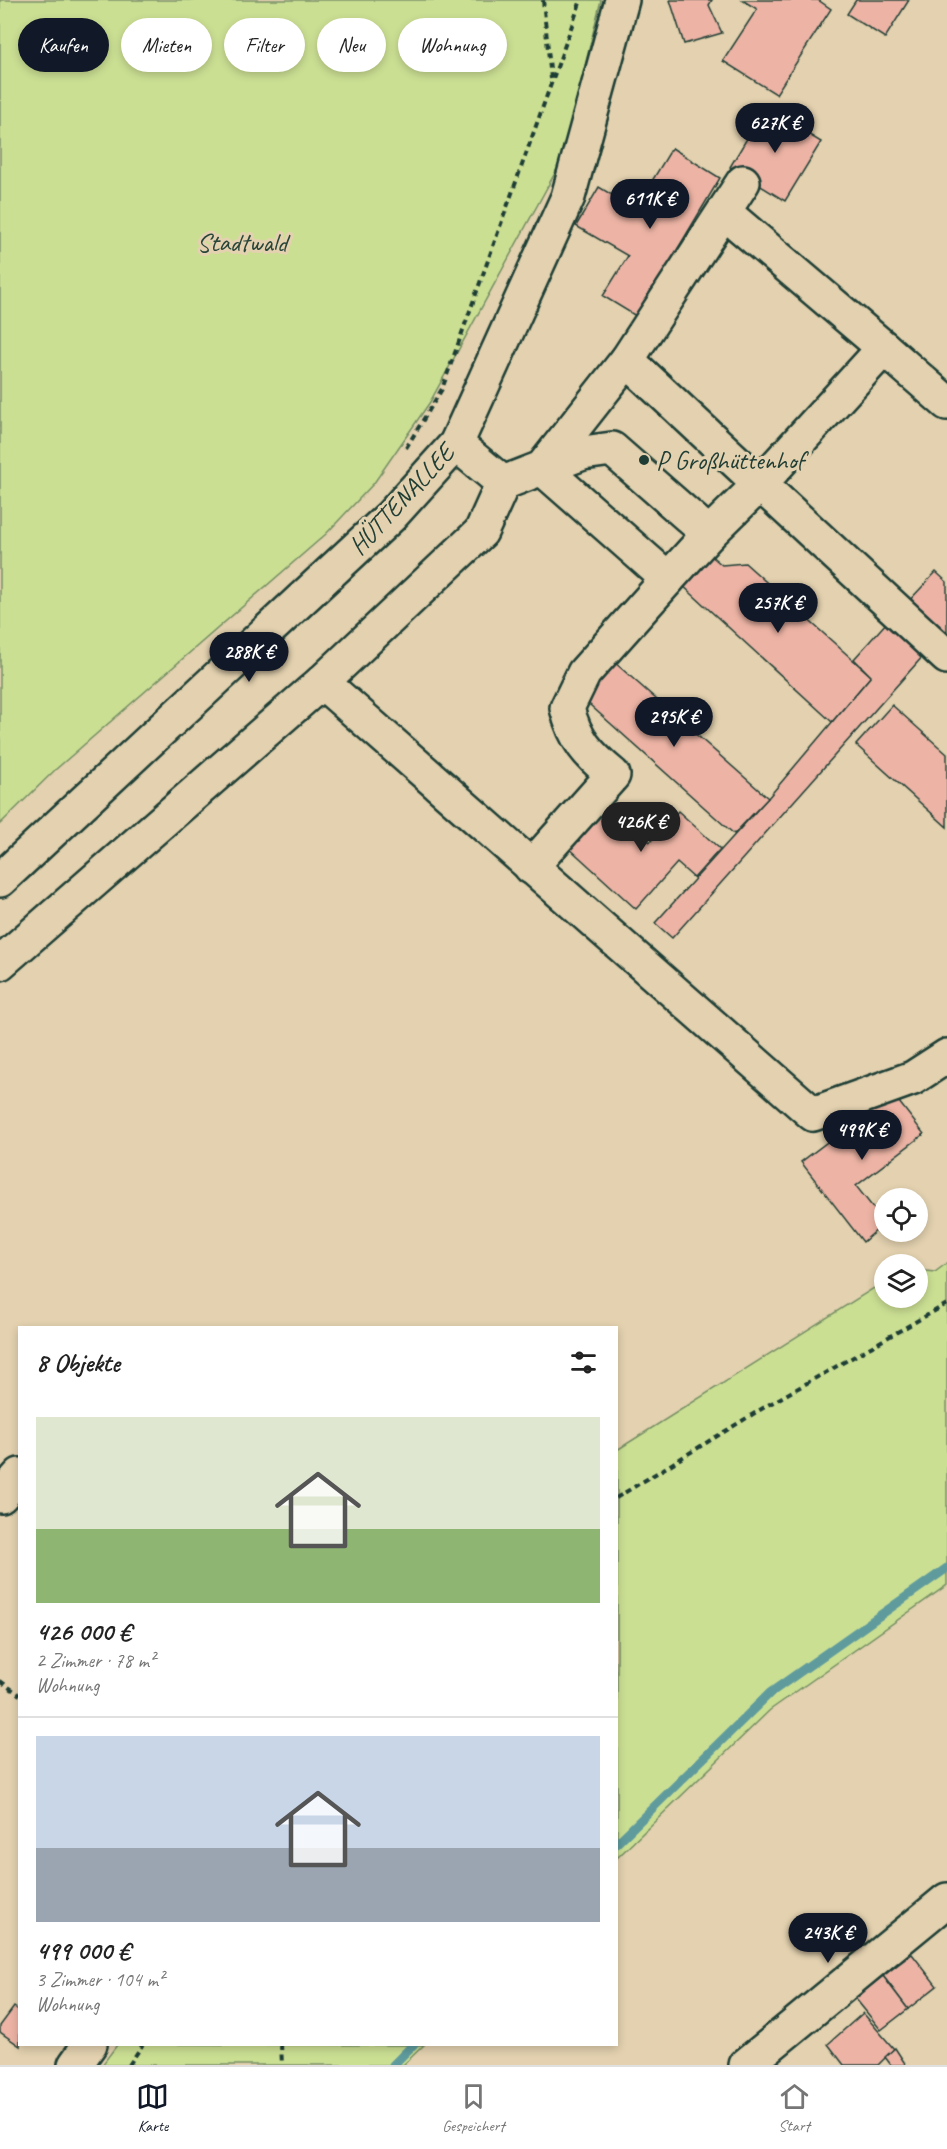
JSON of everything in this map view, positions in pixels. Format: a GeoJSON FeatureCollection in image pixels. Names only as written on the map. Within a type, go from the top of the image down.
{"type":"FeatureCollection","features":[{"type":"Feature","properties":{"kind":"street","name":"HÜTTENALLEE"},"geometry":{"type":"LineString","coordinates":[[0,880],[391,516],[456,444],[568,197],[622,0]]}},
{"type":"Feature","properties":{"kind":"street"},"geometry":{"type":"LineString","coordinates":[[542,468],[627,360],[743,182]]}},
{"type":"Feature","properties":{"kind":"street"},"geometry":{"type":"LineString","coordinates":[[724,212],[947,403]]}},
{"type":"Feature","properties":{"kind":"street"},"geometry":{"type":"LineString","coordinates":[[531,867],[614,775],[597,762],[573,733],[567,708],[584,673],[709,534],[760,484],[884,348]]}},
{"type":"Feature","properties":{"kind":"street"},"geometry":{"type":"LineString","coordinates":[[627,360],[947,657]]}},
{"type":"Feature","properties":{"kind":"street"},"geometry":{"type":"LineString","coordinates":[[456,444],[503,483]]}},
{"type":"Feature","properties":{"kind":"street"},"geometry":{"type":"LineString","coordinates":[[0,963],[322,682],[480,532],[503,483],[583,453],[612,449],[709,534]]}},
{"type":"Feature","properties":{"kind":"street"},"geometry":{"type":"LineString","coordinates":[[542,468],[668,579]]}},
{"type":"Feature","properties":{"kind":"street"},"geometry":{"type":"LineString","coordinates":[[322,682],[813,1114],[913,1078],[947,1056]]}},
{"type":"Feature","properties":{"kind":"street"},"geometry":{"type":"LineString","coordinates":[[746,2065],[754,2056],[947,1900]]}},
{"type":"Feature","properties":{"kind":"street"},"geometry":{"type":"LineString","coordinates":[[75,2065],[89,2046]]}},
{"type":"Feature","properties":{"kind":"path"},"geometry":{"type":"LineString","coordinates":[[543,0],[551,80]]}},
{"type":"Feature","properties":{"kind":"path"},"geometry":{"type":"LineString","coordinates":[[401,456],[442,389],[581,0]]}},
{"type":"Feature","properties":{"kind":"path"},"geometry":{"type":"LineString","coordinates":[[618,1497],[768,1405],[947,1304]]}},
{"type":"Feature","properties":{"kind":"path"},"geometry":{"type":"LineString","coordinates":[[0,1681],[18,1694]]}},
{"type":"Feature","properties":{"kind":"path"},"geometry":{"type":"LineString","coordinates":[[129,2065],[142,2046]]}},
{"type":"Feature","properties":{"kind":"path"},"geometry":{"type":"LineString","coordinates":[[281,2046],[282,2065]]}},
{"type":"Feature","properties":{"kind":"green space","name":"Stadtwald"},"geometry":{"type":"Polygon","coordinates":[[[0,0],[601,0],[562,160],[430,402],[374,483],[326,534],[55,770],[0,824],[0,0]]]}},
{"type":"Feature","properties":{"kind":"green space"},"geometry":{"type":"Polygon","coordinates":[[[947,1263],[947,1585],[770,1710],[618,1857],[618,1449],[874,1288],[874,1308],[928,1308],[928,1271],[935,1272],[947,1263]]]}},
{"type":"Feature","properties":{"kind":"green space"},"geometry":{"type":"Polygon","coordinates":[[[116,2046],[423,2046],[403,2065],[102,2065],[116,2046]]]}},
{"type":"Feature","properties":{"kind":"building"},"geometry":{"type":"Polygon","coordinates":[[[670,0],[712,0],[709,5],[722,33],[684,44],[670,0]]]}},
{"type":"Feature","properties":{"kind":"building"},"geometry":{"type":"Polygon","coordinates":[[[742,0],[818,0],[831,9],[776,94],[723,61],[757,9],[742,0]]]}},
{"type":"Feature","properties":{"kind":"building"},"geometry":{"type":"Polygon","coordinates":[[[856,0],[909,0],[885,38],[847,14],[856,0]]]}},
{"type":"Feature","properties":{"kind":"building"},"geometry":{"type":"Polygon","coordinates":[[[765,108],[821,142],[785,201],[730,167],[765,108]]]}},
{"type":"Feature","properties":{"kind":"building"},"geometry":{"type":"Polygon","coordinates":[[[672,148],[720,178],[674,255],[682,260],[644,321],[603,296],[628,256],[576,226],[599,187],[635,209],[672,148]]]}},
{"type":"Feature","properties":{"kind":"building"},"geometry":{"type":"Polygon","coordinates":[[[709,554],[722,565],[745,563],[871,676],[832,722],[681,584],[709,554]]]}},
{"type":"Feature","properties":{"kind":"building"},"geometry":{"type":"Polygon","coordinates":[[[936,572],[947,582],[947,640],[907,603],[936,572]]]}},
{"type":"Feature","properties":{"kind":"building"},"geometry":{"type":"Polygon","coordinates":[[[887,622],[924,655],[672,938],[655,923],[768,798],[871,676],[854,659],[887,622]]]}},
{"type":"Feature","properties":{"kind":"building"},"geometry":{"type":"Polygon","coordinates":[[[613,661],[768,798],[734,834],[581,697],[613,661]]]}},
{"type":"Feature","properties":{"kind":"building"},"geometry":{"type":"Polygon","coordinates":[[[892,705],[947,754],[947,827],[856,745],[892,705]]]}},
{"type":"Feature","properties":{"kind":"building"},"geometry":{"type":"Polygon","coordinates":[[[608,803],[650,842],[678,811],[720,849],[694,878],[677,863],[636,909],[568,847],[608,803]]]}},
{"type":"Feature","properties":{"kind":"building"},"geometry":{"type":"Polygon","coordinates":[[[892,1093],[924,1134],[856,1186],[874,1209],[874,1232],[863,1242],[801,1162],[892,1093]]]}},
{"type":"Feature","properties":{"kind":"building"},"geometry":{"type":"Polygon","coordinates":[[[912,1954],[937,1986],[908,2009],[883,1976],[912,1954]]]}},
{"type":"Feature","properties":{"kind":"building"},"geometry":{"type":"Polygon","coordinates":[[[883,1976],[908,2009],[881,2030],[855,1998],[883,1976]]]}},
{"type":"Feature","properties":{"kind":"building"},"geometry":{"type":"Polygon","coordinates":[[[14,2007],[18,2010],[18,2045],[0,2032],[0,2026],[14,2007]]]}},
{"type":"Feature","properties":{"kind":"building"},"geometry":{"type":"Polygon","coordinates":[[[863,2013],[894,2049],[878,2065],[844,2065],[828,2044],[863,2013]]]}},
{"type":"Feature","properties":{"kind":"building"},"geometry":{"type":"Polygon","coordinates":[[[895,2048],[906,2065],[891,2065],[885,2057],[895,2048]]]}},
{"type":"Feature","properties":{"kind":"waterway"},"geometry":{"type":"LineString","coordinates":[[618,1842],[770,1693],[947,1568]]}},
{"type":"Feature","properties":{"kind":"waterway"},"geometry":{"type":"LineString","coordinates":[[393,2065],[412,2046]]}},
{"type":"Feature","properties":{"kind":"place","name":"P Großhüttenhof"},"geometry":{"type":"Point","coordinates":[644,460]}}]}
